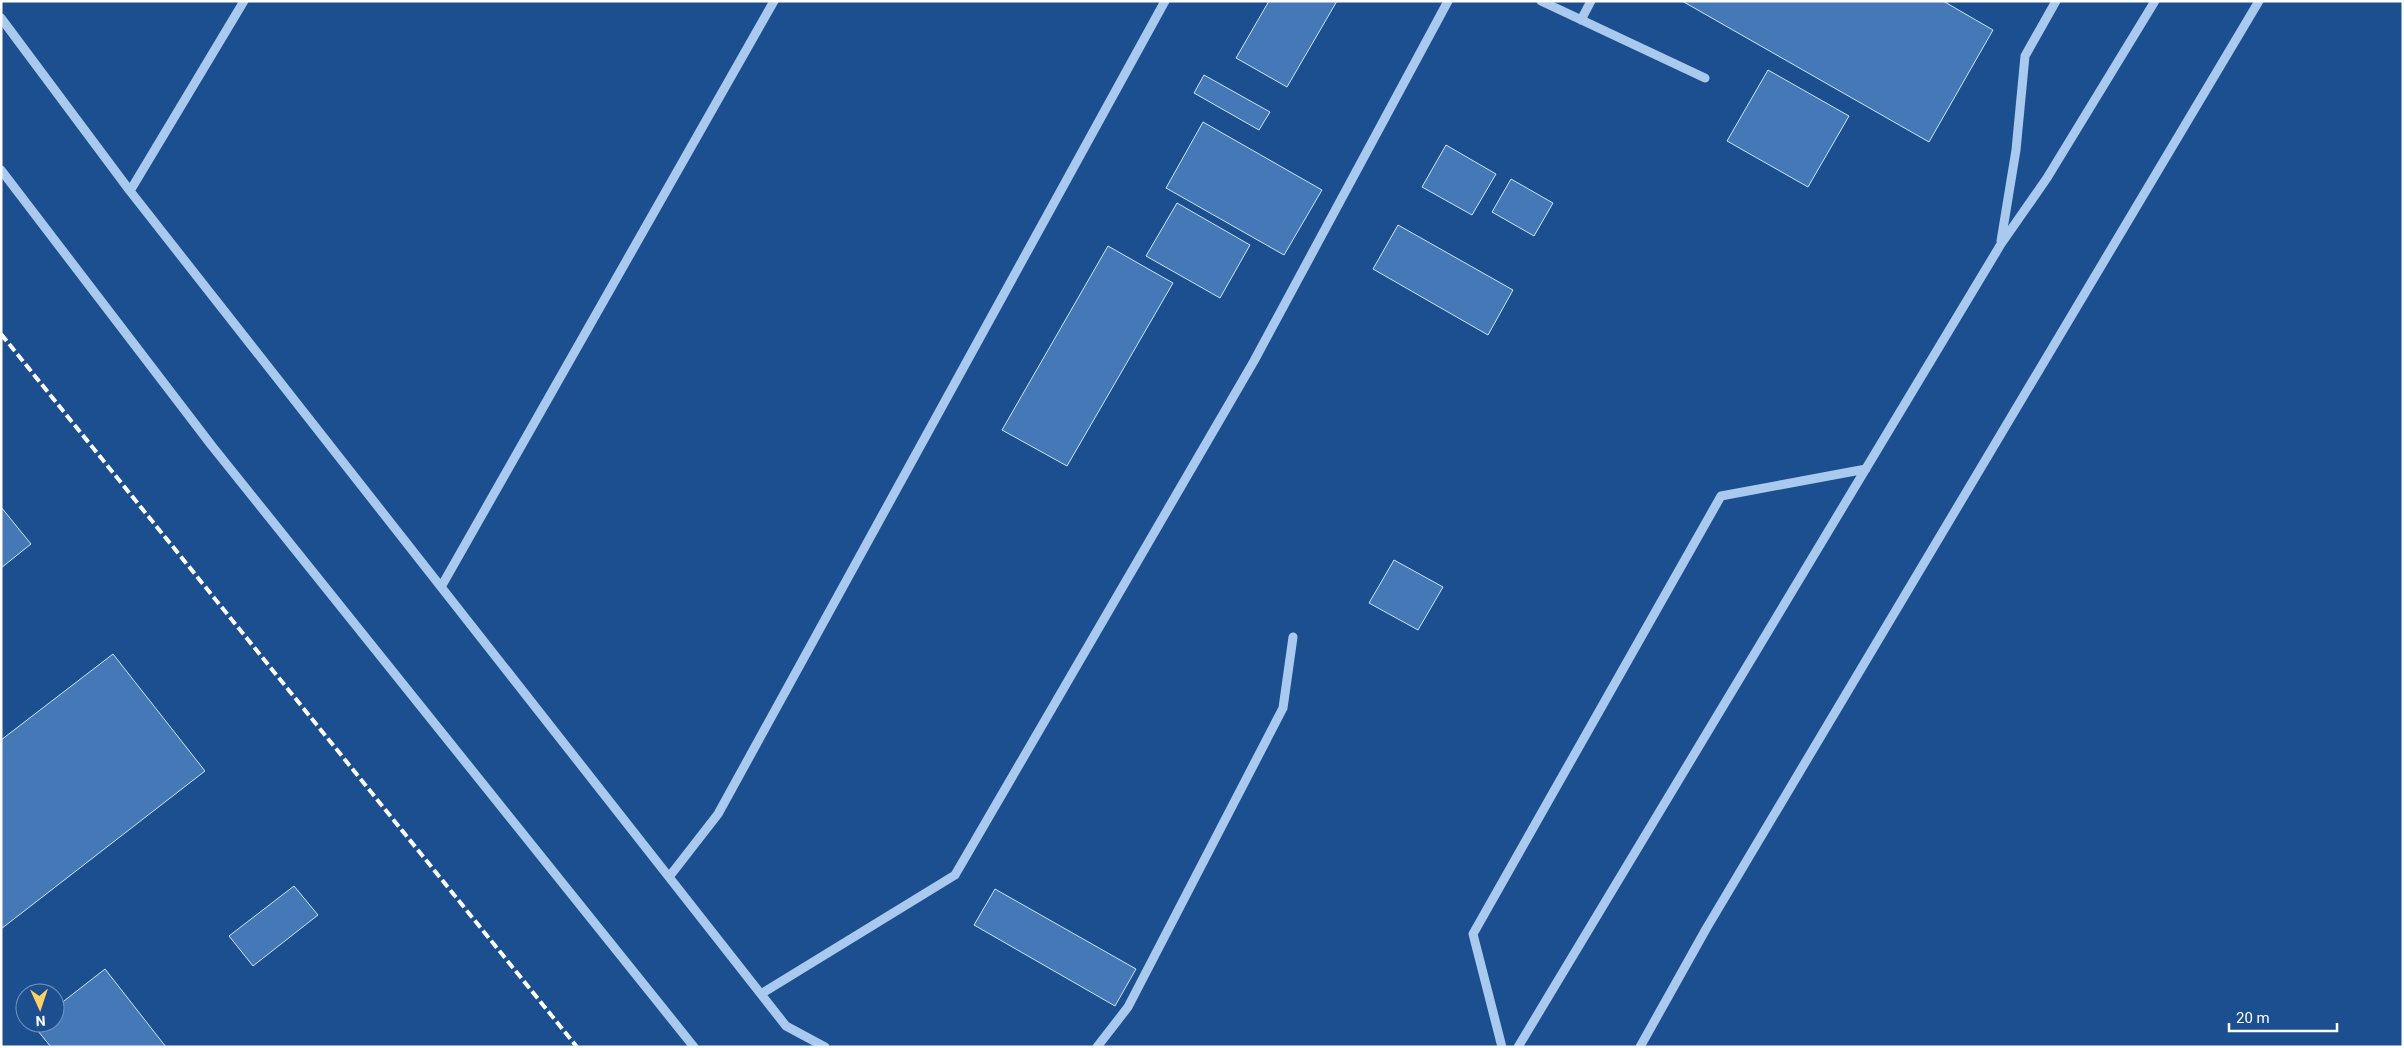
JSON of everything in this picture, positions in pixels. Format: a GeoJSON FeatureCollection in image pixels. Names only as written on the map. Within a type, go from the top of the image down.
{"type":"FeatureCollection","features":[{"type":"Feature","properties":{"kind":"street"},"geometry":{"type":"LineString","coordinates":[[130,191],[244,1]]}},
{"type":"Feature","properties":{"kind":"street"},"geometry":{"type":"LineString","coordinates":[[441,587],[774,1]]}},
{"type":"Feature","properties":{"kind":"street"},"geometry":{"type":"LineString","coordinates":[[669,877],[718,814],[1165,1]]}},
{"type":"Feature","properties":{"kind":"street"},"geometry":{"type":"LineString","coordinates":[[761,994],[955,875],[1254,361],[1448,1]]}},
{"type":"Feature","properties":{"kind":"street"},"geometry":{"type":"LineString","coordinates":[[1542,1],[1705,78]]}},
{"type":"Feature","properties":{"kind":"street"},"geometry":{"type":"LineString","coordinates":[[1581,20],[1591,1]]}},
{"type":"Feature","properties":{"kind":"street"},"geometry":{"type":"LineString","coordinates":[[2001,244],[2016,150],[2025,56],[2056,1]]}},
{"type":"Feature","properties":{"kind":"street"},"geometry":{"type":"LineString","coordinates":[[1518,1047],[2001,244],[2047,178],[2155,1]]}},
{"type":"Feature","properties":{"kind":"street"},"geometry":{"type":"LineString","coordinates":[[1640,1047],[1706,929],[2259,1]]}},
{"type":"Feature","properties":{"kind":"street"},"geometry":{"type":"LineString","coordinates":[[1,18],[130,191],[786,1026],[825,1047]]}},
{"type":"Feature","properties":{"kind":"street"},"geometry":{"type":"LineString","coordinates":[[1,170],[212,446],[694,1047]]}},
{"type":"Feature","properties":{"kind":"street"},"geometry":{"type":"LineString","coordinates":[[1502,1047],[1473,934],[1720,496],[1866,469]]}},
{"type":"Feature","properties":{"kind":"street"},"geometry":{"type":"LineString","coordinates":[[1096,1047],[1128,1007],[1283,708],[1293,637]]}},
{"type":"Feature","properties":{"kind":"building"},"geometry":{"type":"Polygon","coordinates":[[[1269,1],[1337,1],[1287,87],[1236,58],[1269,1]]]}},
{"type":"Feature","properties":{"kind":"building"},"geometry":{"type":"Polygon","coordinates":[[[1682,1],[1943,1],[1993,30],[1929,142],[1682,1]]]}},
{"type":"Feature","properties":{"kind":"building"},"geometry":{"type":"Polygon","coordinates":[[[1768,70],[1849,116],[1808,187],[1727,141],[1768,70]]]}},
{"type":"Feature","properties":{"kind":"building"},"geometry":{"type":"Polygon","coordinates":[[[1204,75],[1270,112],[1259,130],[1194,93],[1204,75]]]}},
{"type":"Feature","properties":{"kind":"building"},"geometry":{"type":"Polygon","coordinates":[[[1203,122],[1322,190],[1284,255],[1166,188],[1203,122]]]}},
{"type":"Feature","properties":{"kind":"building"},"geometry":{"type":"Polygon","coordinates":[[[1446,145],[1496,174],[1472,215],[1422,187],[1446,145]]]}},
{"type":"Feature","properties":{"kind":"building"},"geometry":{"type":"Polygon","coordinates":[[[1511,179],[1553,203],[1534,236],[1492,212],[1511,179]]]}},
{"type":"Feature","properties":{"kind":"building"},"geometry":{"type":"Polygon","coordinates":[[[1177,203],[1250,245],[1220,298],[1146,256],[1177,203]]]}},
{"type":"Feature","properties":{"kind":"building"},"geometry":{"type":"Polygon","coordinates":[[[1398,225],[1513,290],[1488,335],[1373,269],[1398,225]]]}},
{"type":"Feature","properties":{"kind":"building"},"geometry":{"type":"Polygon","coordinates":[[[1108,246],[1173,283],[1067,466],[1002,430],[1108,246]]]}},
{"type":"Feature","properties":{"kind":"building"},"geometry":{"type":"Polygon","coordinates":[[[1,507],[31,544],[1,568],[1,507]]]}},
{"type":"Feature","properties":{"kind":"building"},"geometry":{"type":"Polygon","coordinates":[[[1394,560],[1443,587],[1418,630],[1369,603],[1394,560]]]}},
{"type":"Feature","properties":{"kind":"building"},"geometry":{"type":"Polygon","coordinates":[[[113,654],[205,771],[1,929],[1,740],[113,654]]]}},
{"type":"Feature","properties":{"kind":"building"},"geometry":{"type":"Polygon","coordinates":[[[294,886],[318,915],[253,966],[229,936],[294,886]]]}},
{"type":"Feature","properties":{"kind":"building"},"geometry":{"type":"Polygon","coordinates":[[[995,889],[1136,969],[1115,1006],[974,925],[995,889]]]}},
{"type":"Feature","properties":{"kind":"building"},"geometry":{"type":"Polygon","coordinates":[[[105,969],[166,1047],[51,1047],[40,1033],[65,1033],[65,1000],[105,969]]]}},
{"type":"Feature","properties":{"kind":"railway"},"geometry":{"type":"LineString","coordinates":[[1,334],[577,1047]]}}]}
